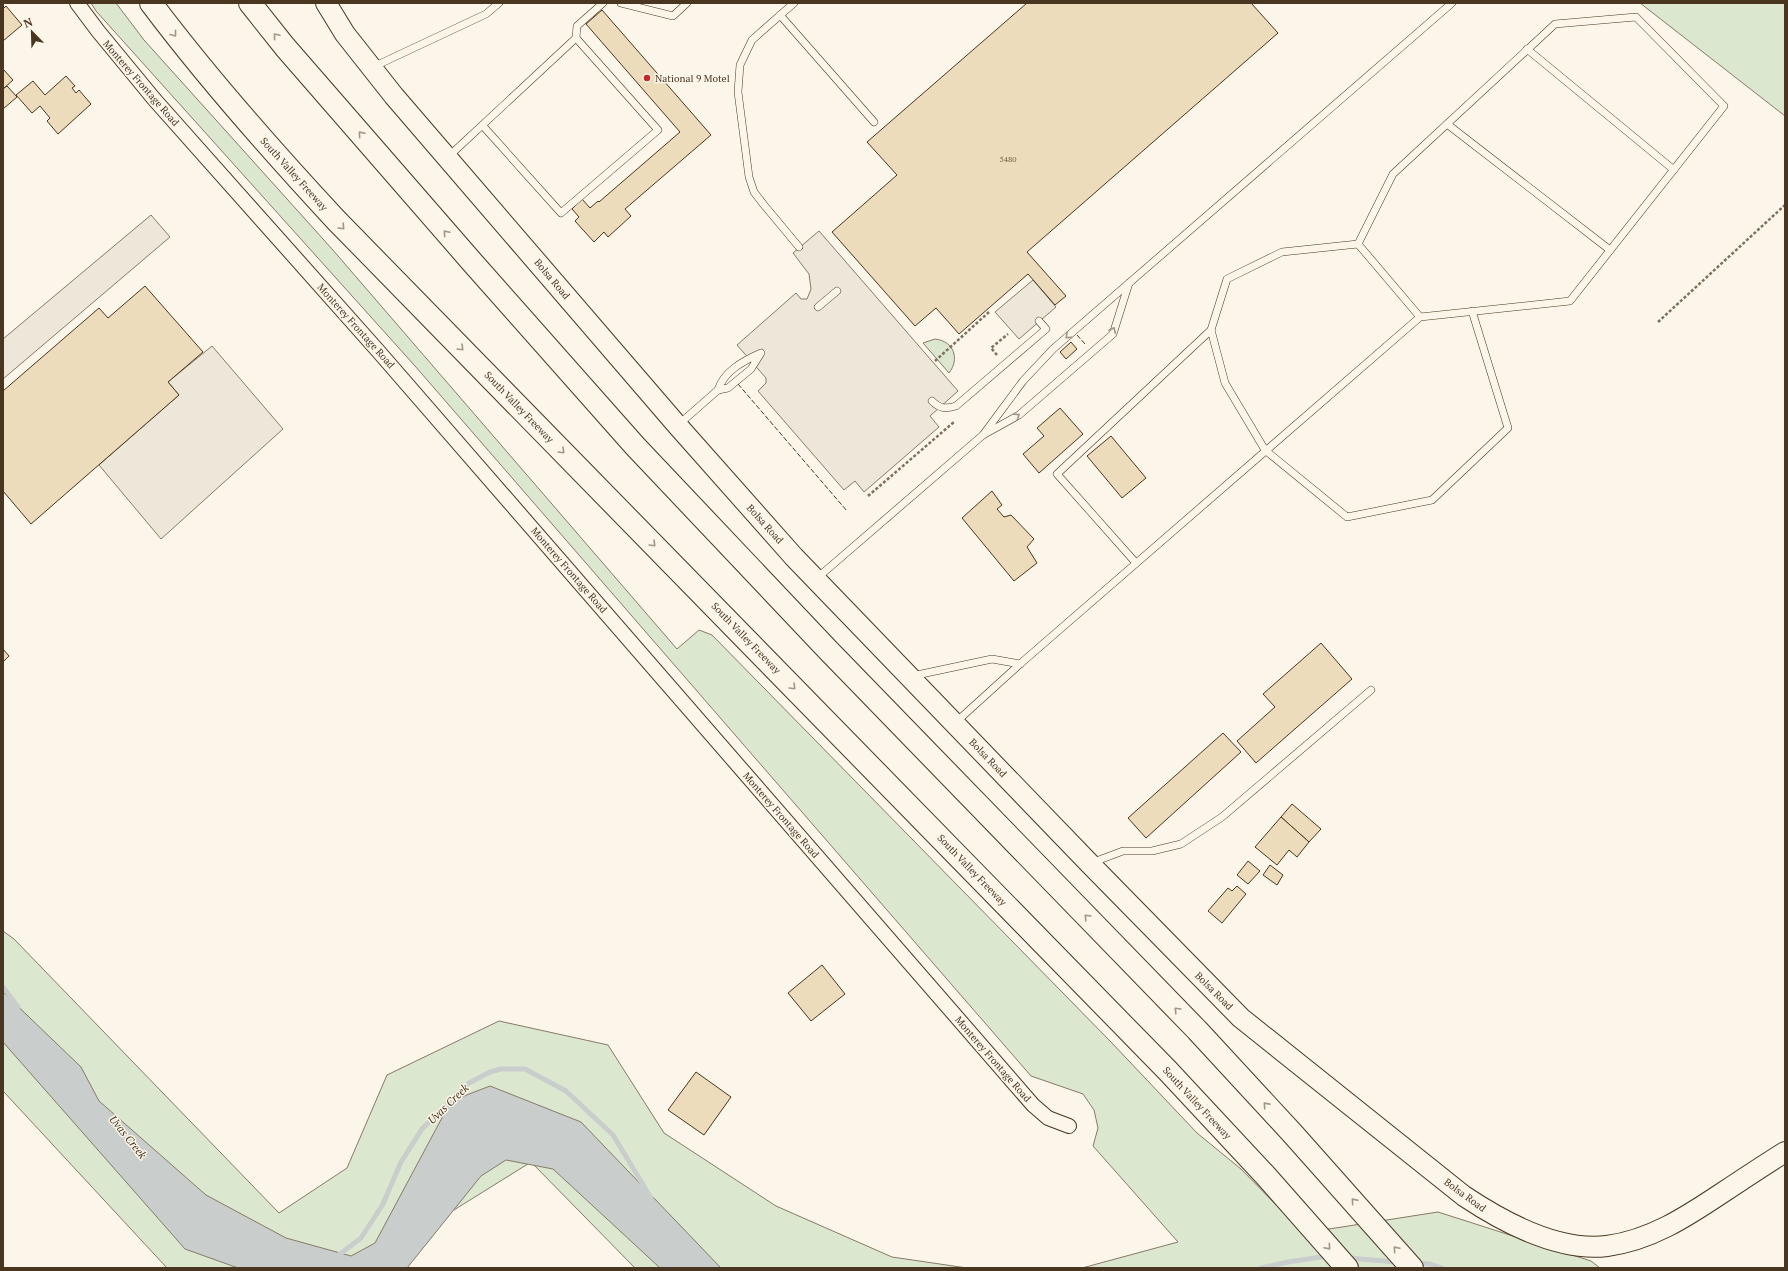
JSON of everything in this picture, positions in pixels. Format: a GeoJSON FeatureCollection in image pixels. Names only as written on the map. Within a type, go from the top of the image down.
{"type":"FeatureCollection","features":[{"type":"Feature","properties":{"kind":"highway","name":"South Valley Freeway"},"geometry":{"type":"LineString","coordinates":[[151,3],[223,94],[285,166],[336,220],[1129,1031],[1216,1122],[1346,1268]]}},
{"type":"Feature","properties":{"kind":"highway"},"geometry":{"type":"LineString","coordinates":[[250,3],[299,63],[635,446],[823,645],[1197,1030],[1293,1134],[1412,1268]]}},
{"type":"Feature","properties":{"kind":"main road","name":"Bolsa Road"},"geometry":{"type":"LineString","coordinates":[[326,3],[345,34],[371,68],[677,425],[816,579],[1089,864],[1241,1018],[1464,1196],[1492,1215],[1525,1230],[1553,1240],[1579,1245],[1606,1246],[1634,1240],[1660,1231],[1689,1215],[1785,1152]]}},
{"type":"Feature","properties":{"kind":"street","name":"Monterey Frontage Road"},"geometry":{"type":"LineString","coordinates":[[77,3],[98,31],[154,98],[390,364],[1033,1105],[1048,1118],[1069,1126]]}},
{"type":"Feature","properties":{"kind":"lane"},"geometry":{"type":"LineString","coordinates":[[371,68],[486,14],[499,3]]}},
{"type":"Feature","properties":{"kind":"lane"},"geometry":{"type":"LineString","coordinates":[[448,158],[576,38],[577,26],[604,3]]}},
{"type":"Feature","properties":{"kind":"lane"},"geometry":{"type":"LineString","coordinates":[[621,3],[673,16],[687,3]]}},
{"type":"Feature","properties":{"kind":"lane"},"geometry":{"type":"LineString","coordinates":[[794,3],[752,40],[740,65],[738,92],[749,176],[754,192],[799,247]]}},
{"type":"Feature","properties":{"kind":"lane"},"geometry":{"type":"LineString","coordinates":[[983,436],[1023,380],[1053,349],[1452,3]]}},
{"type":"Feature","properties":{"kind":"lane"},"geometry":{"type":"LineString","coordinates":[[780,15],[874,122]]}},
{"type":"Feature","properties":{"kind":"lane"},"geometry":{"type":"LineString","coordinates":[[955,723],[1020,664],[1265,450],[1420,317],[1570,301],[1724,106],[1636,16],[1555,24],[1393,174],[1358,244]]}},
{"type":"Feature","properties":{"kind":"lane"},"geometry":{"type":"LineString","coordinates":[[483,126],[561,213],[658,130],[576,38]]}},
{"type":"Feature","properties":{"kind":"lane"},"geometry":{"type":"LineString","coordinates":[[1527,49],[1674,170]]}},
{"type":"Feature","properties":{"kind":"lane"},"geometry":{"type":"LineString","coordinates":[[1447,124],[1610,250]]}},
{"type":"Feature","properties":{"kind":"lane"},"geometry":{"type":"LineString","coordinates":[[1358,244],[1420,317]]}},
{"type":"Feature","properties":{"kind":"lane"},"geometry":{"type":"LineString","coordinates":[[1136,563],[1057,474],[1211,330],[1228,279],[1282,252],[1358,244]]}},
{"type":"Feature","properties":{"kind":"lane"},"geometry":{"type":"LineString","coordinates":[[816,579],[983,436],[1019,415],[1113,334],[1129,282]]}},
{"type":"Feature","properties":{"kind":"lane"},"geometry":{"type":"LineString","coordinates":[[818,307],[837,291]]}},
{"type":"Feature","properties":{"kind":"lane"},"geometry":{"type":"LineString","coordinates":[[1211,330],[1225,383],[1265,450],[1347,517],[1432,500],[1508,428],[1472,311]]}},
{"type":"Feature","properties":{"kind":"lane"},"geometry":{"type":"LineString","coordinates":[[932,402],[939,407],[947,409],[956,406],[1046,329],[1039,321]]}},
{"type":"Feature","properties":{"kind":"lane"},"geometry":{"type":"LineString","coordinates":[[677,425],[718,390],[728,388],[750,369],[761,353],[743,361],[721,380],[718,390]]}},
{"type":"Feature","properties":{"kind":"lane"},"geometry":{"type":"LineString","coordinates":[[909,676],[992,659],[1020,664]]}},
{"type":"Feature","properties":{"kind":"lane"},"geometry":{"type":"LineString","coordinates":[[1089,864],[1123,851],[1152,852],[1181,844],[1222,817],[1371,690]]}},
{"type":"Feature","properties":{"kind":"path"},"geometry":{"type":"LineString","coordinates":[[1658,322],[1785,205]]}},
{"type":"Feature","properties":{"kind":"path"},"geometry":{"type":"LineString","coordinates":[[935,361],[989,312]]}},
{"type":"Feature","properties":{"kind":"path"},"geometry":{"type":"LineString","coordinates":[[997,354],[992,348],[1008,334]]}},
{"type":"Feature","properties":{"kind":"path"},"geometry":{"type":"LineString","coordinates":[[868,496],[954,422]]}},
{"type":"Feature","properties":{"kind":"green space"},"geometry":{"type":"Polygon","coordinates":[[[91,3],[116,3],[144,40],[332,249],[677,649],[699,630],[712,635],[1111,1042],[1197,1133],[1241,1169],[1288,1217],[1329,1229],[1438,1212],[1591,1261],[1600,1268],[1082,1268],[1178,1242],[1093,1146],[1098,1128],[1094,1110],[1083,1094],[1031,1076],[415,366],[96,11],[91,3]]]}},
{"type":"Feature","properties":{"kind":"green space"},"geometry":{"type":"Polygon","coordinates":[[[1640,3],[1785,3],[1785,116],[1640,3]]]}},
{"type":"Feature","properties":{"kind":"green space"},"geometry":{"type":"Polygon","coordinates":[[[935,339],[942,340],[951,347],[954,362],[949,373],[923,343],[935,339]]]}},
{"type":"Feature","properties":{"kind":"green space"},"geometry":{"type":"Polygon","coordinates":[[[3,931],[14,939],[279,1213],[347,1168],[387,1075],[499,1021],[608,1045],[664,1133],[776,1206],[892,1257],[967,1268],[635,1268],[531,1162],[393,1248],[369,1268],[167,1268],[3,1091],[3,931]]]}},
{"type":"Feature","properties":{"kind":"shaded area"},"geometry":{"type":"Polygon","coordinates":[[[151,215],[170,237],[3,379],[3,339],[151,215]]]}},
{"type":"Feature","properties":{"kind":"shaded area"},"geometry":{"type":"Polygon","coordinates":[[[819,231],[958,391],[930,416],[939,427],[864,492],[855,481],[844,490],[758,391],[766,383],[766,378],[737,345],[796,293],[801,299],[807,299],[811,289],[809,274],[793,253],[819,231]]]}},
{"type":"Feature","properties":{"kind":"shaded area"},"geometry":{"type":"Polygon","coordinates":[[[1033,280],[1056,307],[1019,339],[995,312],[1033,280]]]}},
{"type":"Feature","properties":{"kind":"shaded area"},"geometry":{"type":"Polygon","coordinates":[[[212,346],[283,429],[161,539],[99,465],[179,395],[168,382],[212,346]]]}},
{"type":"Feature","properties":{"kind":"water"},"geometry":{"type":"Polygon","coordinates":[[[3,992],[81,1067],[99,1101],[206,1195],[286,1238],[351,1256],[375,1243],[451,1101],[490,1086],[581,1122],[721,1268],[660,1268],[553,1169],[506,1160],[481,1176],[407,1268],[238,1268],[185,1249],[3,1042],[3,992]]]}},
{"type":"Feature","properties":{"kind":"building"},"geometry":{"type":"Polygon","coordinates":[[[1027,3],[1251,3],[1278,33],[1027,252],[1066,296],[1055,305],[1028,274],[959,334],[936,308],[915,326],[832,232],[897,175],[867,142],[1027,3]]]}},
{"type":"Feature","properties":{"kind":"building"},"geometry":{"type":"Polygon","coordinates":[[[6,6],[22,25],[3,41],[3,9],[6,6]]]}},
{"type":"Feature","properties":{"kind":"building","name":"National 9 Motel"},"geometry":{"type":"Polygon","coordinates":[[[602,10],[711,135],[625,209],[631,216],[608,237],[604,232],[594,242],[575,221],[579,217],[572,209],[582,199],[590,208],[598,201],[599,202],[680,132],[586,24],[602,10]]]}},
{"type":"Feature","properties":{"kind":"building"},"geometry":{"type":"Polygon","coordinates":[[[3,69],[13,80],[3,89],[3,69]]]}},
{"type":"Feature","properties":{"kind":"building"},"geometry":{"type":"Polygon","coordinates":[[[66,76],[75,86],[72,88],[76,93],[79,90],[91,104],[58,134],[47,121],[50,118],[40,106],[32,113],[16,95],[33,81],[45,95],[66,76]]]}},
{"type":"Feature","properties":{"kind":"building"},"geometry":{"type":"Polygon","coordinates":[[[7,86],[17,97],[3,109],[3,89],[7,86]]]}},
{"type":"Feature","properties":{"kind":"building"},"geometry":{"type":"Polygon","coordinates":[[[145,286],[203,352],[168,382],[179,395],[31,524],[3,491],[3,391],[99,308],[108,318],[145,286]]]}},
{"type":"Feature","properties":{"kind":"building"},"geometry":{"type":"Polygon","coordinates":[[[1071,342],[1077,349],[1066,359],[1060,352],[1071,342]]]}},
{"type":"Feature","properties":{"kind":"building"},"geometry":{"type":"Polygon","coordinates":[[[1060,408],[1083,434],[1039,473],[1023,454],[1044,436],[1037,428],[1060,408]]]}},
{"type":"Feature","properties":{"kind":"building"},"geometry":{"type":"Polygon","coordinates":[[[1111,436],[1146,478],[1122,498],[1087,456],[1111,436]]]}},
{"type":"Feature","properties":{"kind":"building"},"geometry":{"type":"Polygon","coordinates":[[[992,491],[1002,505],[997,509],[1004,517],[1011,515],[1034,539],[1027,547],[1037,563],[1014,581],[962,518],[992,491]]]}},
{"type":"Feature","properties":{"kind":"building"},"geometry":{"type":"Polygon","coordinates":[[[1321,643],[1352,679],[1256,763],[1237,741],[1275,707],[1263,694],[1321,643]]]}},
{"type":"Feature","properties":{"kind":"building"},"geometry":{"type":"Polygon","coordinates":[[[3,649],[9,656],[3,662],[3,649]]]}},
{"type":"Feature","properties":{"kind":"building"},"geometry":{"type":"Polygon","coordinates":[[[1223,733],[1241,752],[1146,838],[1128,818],[1223,733]]]}},
{"type":"Feature","properties":{"kind":"building"},"geometry":{"type":"Polygon","coordinates":[[[1292,804],[1321,829],[1309,842],[1281,817],[1292,804]]]}},
{"type":"Feature","properties":{"kind":"building"},"geometry":{"type":"Polygon","coordinates":[[[1281,817],[1309,842],[1297,857],[1289,850],[1277,865],[1255,847],[1281,817]]]}},
{"type":"Feature","properties":{"kind":"building"},"geometry":{"type":"Polygon","coordinates":[[[1248,861],[1260,871],[1248,884],[1237,875],[1248,861]]]}},
{"type":"Feature","properties":{"kind":"building"},"geometry":{"type":"Polygon","coordinates":[[[1270,865],[1283,875],[1277,885],[1263,875],[1270,865]]]}},
{"type":"Feature","properties":{"kind":"building"},"geometry":{"type":"Polygon","coordinates":[[[1237,886],[1246,894],[1222,923],[1208,911],[1228,888],[1232,891],[1237,886]]]}},
{"type":"Feature","properties":{"kind":"building"},"geometry":{"type":"Polygon","coordinates":[[[822,965],[845,994],[811,1021],[788,993],[822,965]]]}},
{"type":"Feature","properties":{"kind":"building"},"geometry":{"type":"Polygon","coordinates":[[[696,1072],[731,1097],[704,1135],[668,1110],[696,1072]]]}},
{"type":"Feature","properties":{"kind":"waterway","name":"Uvas Creek"},"geometry":{"type":"LineString","coordinates":[[3,987],[18,1007]]}},
{"type":"Feature","properties":{"kind":"waterway","name":"Uvas Creek"},"geometry":{"type":"LineString","coordinates":[[336,1257],[361,1238],[383,1204],[401,1162],[422,1129],[469,1083],[490,1072],[501,1069],[525,1069],[566,1091],[613,1135],[651,1198]]}},
{"type":"Feature","properties":{"kind":"waterway","name":"Uvas Creek"},"geometry":{"type":"LineString","coordinates":[[1261,1268],[1328,1256]]}},
{"type":"Feature","properties":{"kind":"waterway"},"geometry":{"type":"LineString","coordinates":[[1347,1258],[1397,1262]]}},
{"type":"Feature","properties":{"kind":"waterway","name":"Uvas Creek"},"geometry":{"type":"LineString","coordinates":[[1415,1263],[1430,1264],[1442,1268]]}},
{"type":"Feature","properties":{"kind":"fence"},"geometry":{"type":"LineString","coordinates":[[1077,335],[1085,344]]}},
{"type":"Feature","properties":{"kind":"fence"},"geometry":{"type":"LineString","coordinates":[[738,384],[847,511]]}},
{"type":"Feature","properties":{"kind":"place","name":"National 9 Motel"},"geometry":{"type":"Point","coordinates":[647,78]}}]}
